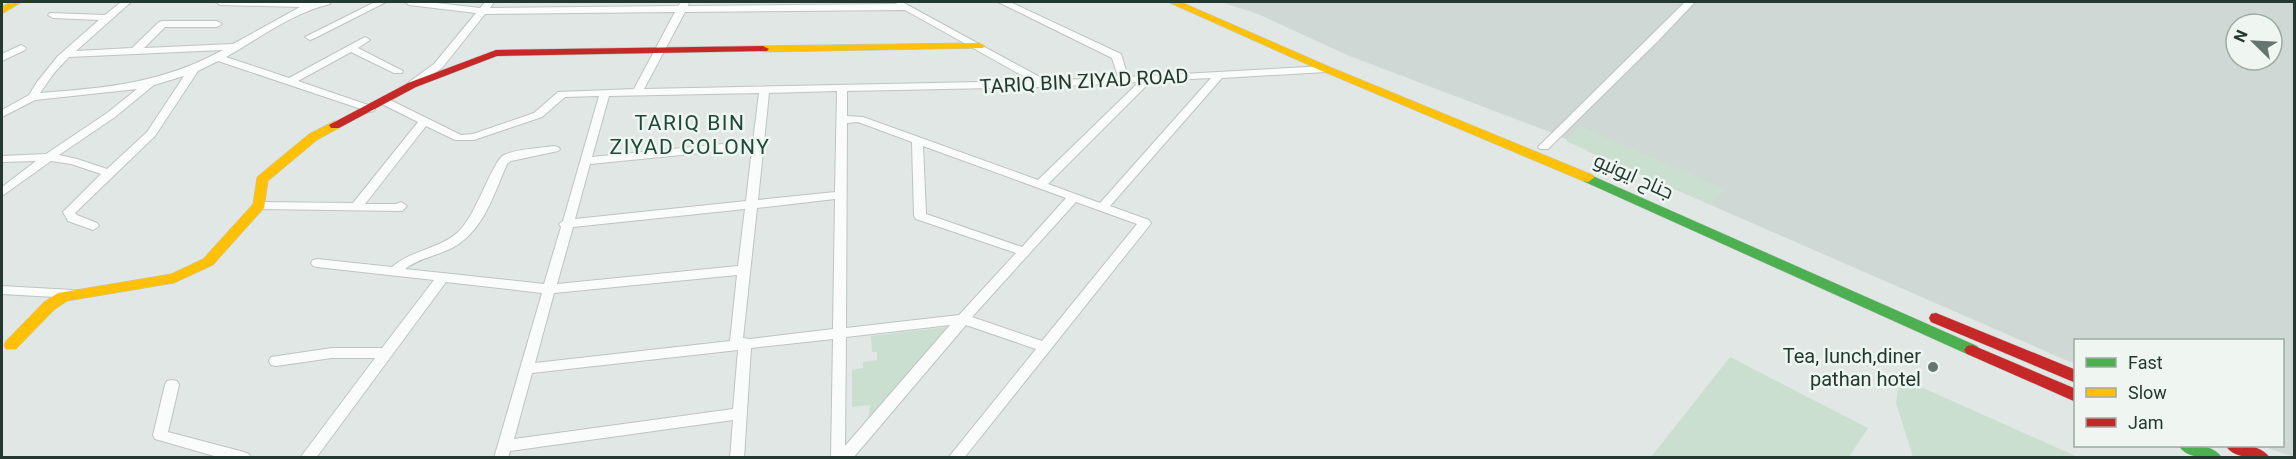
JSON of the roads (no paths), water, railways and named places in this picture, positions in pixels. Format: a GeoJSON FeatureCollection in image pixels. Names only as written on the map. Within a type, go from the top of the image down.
{"type":"FeatureCollection","features":[{"type":"Feature","properties":{"kind":"main road"},"geometry":{"type":"LineString","coordinates":[[2,11],[17,2]]}},
{"type":"Feature","properties":{"kind":"main road","name":"جناح ایونیو"},"geometry":{"type":"LineString","coordinates":[[1173,2],[1326,69],[1522,148],[2074,395]]}},
{"type":"Feature","properties":{"kind":"main road","name":"جناح ایونیو"},"geometry":{"type":"LineString","coordinates":[[1196,2],[1310,51],[1464,112],[1904,304]]}},
{"type":"Feature","properties":{"kind":"main road"},"geometry":{"type":"LineString","coordinates":[[11,345],[49,306],[72,294],[172,280],[198,269],[208,262],[259,205],[262,180],[313,137],[412,85],[496,53],[979,46]]}},
{"type":"Feature","properties":{"kind":"main road"},"geometry":{"type":"LineString","coordinates":[[1925,313],[2074,377]]}},
{"type":"Feature","properties":{"kind":"main road"},"geometry":{"type":"LineString","coordinates":[[2189,447],[2214,458]]}},
{"type":"Feature","properties":{"kind":"main road"},"geometry":{"type":"LineString","coordinates":[[2236,447],[2262,458]]}},
{"type":"Feature","properties":{"kind":"street"},"geometry":{"type":"LineString","coordinates":[[33,98],[38,86],[68,54],[126,2]]}},
{"type":"Feature","properties":{"kind":"street"},"geometry":{"type":"LineString","coordinates":[[220,2],[313,5]]}},
{"type":"Feature","properties":{"kind":"street"},"geometry":{"type":"LineString","coordinates":[[2,114],[33,98],[151,82],[194,69],[270,25],[313,5],[327,2]]}},
{"type":"Feature","properties":{"kind":"street"},"geometry":{"type":"LineString","coordinates":[[309,37],[381,2]]}},
{"type":"Feature","properties":{"kind":"street"},"geometry":{"type":"LineString","coordinates":[[409,2],[480,11],[901,3],[1047,84]]}},
{"type":"Feature","properties":{"kind":"street"},"geometry":{"type":"LineString","coordinates":[[412,85],[438,66],[480,11],[490,2]]}},
{"type":"Feature","properties":{"kind":"street"},"geometry":{"type":"LineString","coordinates":[[1003,2],[1117,56],[1124,79]]}},
{"type":"Feature","properties":{"kind":"street"},"geometry":{"type":"LineString","coordinates":[[1544,147],[1580,110],[1649,48],[1690,2]]}},
{"type":"Feature","properties":{"kind":"street"},"geometry":{"type":"LineString","coordinates":[[637,93],[683,6]]}},
{"type":"Feature","properties":{"kind":"street"},"geometry":{"type":"LineString","coordinates":[[54,15],[108,18]]}},
{"type":"Feature","properties":{"kind":"street"},"geometry":{"type":"LineString","coordinates":[[135,51],[162,24],[217,24]]}},
{"type":"Feature","properties":{"kind":"street"},"geometry":{"type":"LineString","coordinates":[[291,81],[364,40]]}},
{"type":"Feature","properties":{"kind":"street"},"geometry":{"type":"LineString","coordinates":[[68,54],[235,47]]}},
{"type":"Feature","properties":{"kind":"street"},"geometry":{"type":"LineString","coordinates":[[2,58],[21,48]]}},
{"type":"Feature","properties":{"kind":"street"},"geometry":{"type":"LineString","coordinates":[[350,48],[398,71]]}},
{"type":"Feature","properties":{"kind":"street"},"geometry":{"type":"LineString","coordinates":[[216,57],[370,109]]}},
{"type":"Feature","properties":{"kind":"street"},"geometry":{"type":"LineString","coordinates":[[93,226],[72,218],[69,212],[151,134],[194,69]]}},
{"type":"Feature","properties":{"kind":"street","name":"TARIQ BIN ZIYAD ROAD"},"geometry":{"type":"LineString","coordinates":[[384,101],[459,138],[474,137],[538,115],[562,94],[1047,84],[1326,69]]}},
{"type":"Feature","properties":{"kind":"street"},"geometry":{"type":"LineString","coordinates":[[1102,208],[1220,74]]}},
{"type":"Feature","properties":{"kind":"street"},"geometry":{"type":"LineString","coordinates":[[1040,185],[1149,78]]}},
{"type":"Feature","properties":{"kind":"street"},"geometry":{"type":"LineString","coordinates":[[2,192],[111,115],[151,82]]}},
{"type":"Feature","properties":{"kind":"street"},"geometry":{"type":"LineString","coordinates":[[838,458],[837,332],[842,90]]}},
{"type":"Feature","properties":{"kind":"street"},"geometry":{"type":"LineString","coordinates":[[737,458],[744,270],[764,91]]}},
{"type":"Feature","properties":{"kind":"street"},"geometry":{"type":"LineString","coordinates":[[605,93],[565,224],[527,369],[499,454],[740,414]]}},
{"type":"Feature","properties":{"kind":"street"},"geometry":{"type":"LineString","coordinates":[[841,120],[859,119],[1145,223],[1043,346],[956,458]]}},
{"type":"Feature","properties":{"kind":"street"},"geometry":{"type":"LineString","coordinates":[[356,207],[424,121]]}},
{"type":"Feature","properties":{"kind":"street"},"geometry":{"type":"LineString","coordinates":[[917,140],[920,216],[1025,252]]}},
{"type":"Feature","properties":{"kind":"street"},"geometry":{"type":"LineString","coordinates":[[585,161],[758,144]]}},
{"type":"Feature","properties":{"kind":"street"},"geometry":{"type":"LineString","coordinates":[[395,271],[406,260],[454,242],[471,228],[502,163],[507,158],[554,149]]}},
{"type":"Feature","properties":{"kind":"street"},"geometry":{"type":"LineString","coordinates":[[2,159],[49,157],[73,161],[109,173]]}},
{"type":"Feature","properties":{"kind":"street"},"geometry":{"type":"LineString","coordinates":[[565,224],[840,195]]}},
{"type":"Feature","properties":{"kind":"street"},"geometry":{"type":"LineString","coordinates":[[844,458],[963,319],[1074,197]]}},
{"type":"Feature","properties":{"kind":"street"},"geometry":{"type":"LineString","coordinates":[[259,205],[398,208],[401,206]]}},
{"type":"Feature","properties":{"kind":"street"},"geometry":{"type":"LineString","coordinates":[[317,263],[549,289],[744,270]]}},
{"type":"Feature","properties":{"kind":"street"},"geometry":{"type":"LineString","coordinates":[[307,458],[444,276]]}},
{"type":"Feature","properties":{"kind":"street"},"geometry":{"type":"LineString","coordinates":[[2,290],[72,294]]}},
{"type":"Feature","properties":{"kind":"street"},"geometry":{"type":"LineString","coordinates":[[527,369],[963,319],[1043,346]]}},
{"type":"Feature","properties":{"kind":"street"},"geometry":{"type":"LineString","coordinates":[[276,361],[332,352],[386,353]]}},
{"type":"Feature","properties":{"kind":"street"},"geometry":{"type":"LineString","coordinates":[[172,385],[160,435],[244,458]]}},
{"type":"Feature","properties":{"kind":"place","name":"Tea, lunch,diner pathan hotel"},"geometry":{"type":"Point","coordinates":[1933,367]}},
{"type":"Feature","properties":{"kind":"district","name":"TARIQ BIN ZIYAD COLONY"},"geometry":{"type":"Point","coordinates":[690,135]}}]}
